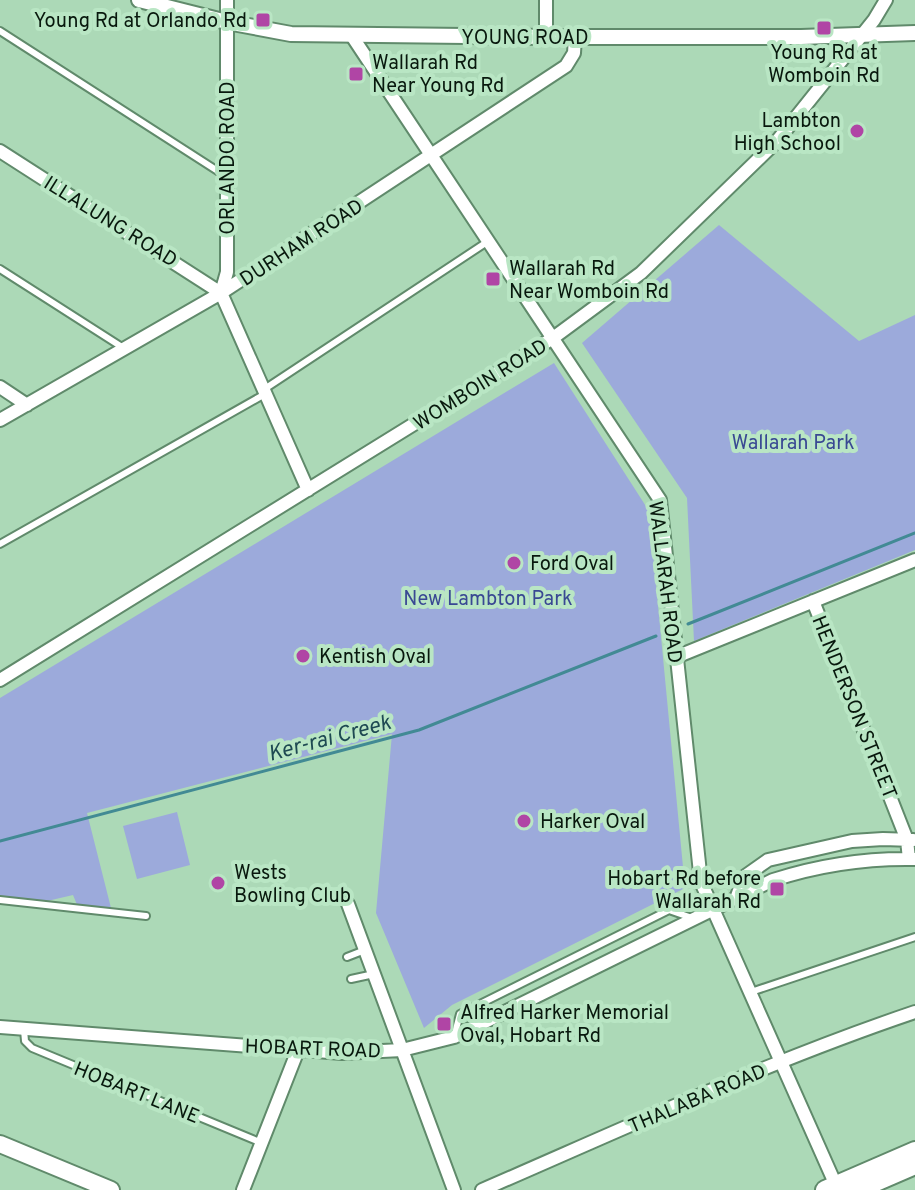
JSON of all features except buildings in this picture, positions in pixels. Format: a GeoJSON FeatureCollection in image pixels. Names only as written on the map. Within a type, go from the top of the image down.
{"type":"FeatureCollection","features":[{"type":"Feature","properties":{"kind":"main road"},"geometry":{"type":"LineString","coordinates":[[0,1144],[111,1190]]}},
{"type":"Feature","properties":{"kind":"main road"},"geometry":{"type":"LineString","coordinates":[[833,1188],[915,1151]]}},
{"type":"Feature","properties":{"kind":"main road"},"geometry":{"type":"LineString","coordinates":[[857,1190],[915,1165]]}},
{"type":"Feature","properties":{"kind":"street","name":"YOUNG ROAD"},"geometry":{"type":"LineString","coordinates":[[139,0],[291,34],[575,37],[915,33]]}},
{"type":"Feature","properties":{"kind":"street","name":"ORLANDO ROAD"},"geometry":{"type":"LineString","coordinates":[[221,293],[227,272],[227,0]]}},
{"type":"Feature","properties":{"kind":"street"},"geometry":{"type":"LineString","coordinates":[[546,0],[546,37]]}},
{"type":"Feature","properties":{"kind":"street","name":"WOMBOIN ROAD"},"geometry":{"type":"LineString","coordinates":[[0,680],[553,338],[641,273],[777,141],[863,34],[886,0]]}},
{"type":"Feature","properties":{"kind":"street","name":"WALLARAH ROAD"},"geometry":{"type":"LineString","coordinates":[[352,36],[660,500],[699,871],[711,909],[833,1188]]}},
{"type":"Feature","properties":{"kind":"street","name":"DURHAM ROAD"},"geometry":{"type":"LineString","coordinates":[[0,420],[221,293],[432,156],[566,66],[574,53],[575,37]]}},
{"type":"Feature","properties":{"kind":"street","name":"ILLALUNG ROAD"},"geometry":{"type":"LineString","coordinates":[[0,151],[221,293]]}},
{"type":"Feature","properties":{"kind":"street"},"geometry":{"type":"LineString","coordinates":[[221,293],[308,490]]}},
{"type":"Feature","properties":{"kind":"street"},"geometry":{"type":"LineString","coordinates":[[0,387],[27,405]]}},
{"type":"Feature","properties":{"kind":"street"},"geometry":{"type":"LineString","coordinates":[[676,657],[915,560]]}},
{"type":"Feature","properties":{"kind":"street","name":"HENDERSON STREET"},"geometry":{"type":"LineString","coordinates":[[813,601],[911,840],[912,859]]}},
{"type":"Feature","properties":{"kind":"street","name":"HOBART ROAD"},"geometry":{"type":"LineString","coordinates":[[737,896],[744,877],[768,860],[852,841],[911,840]]}},
{"type":"Feature","properties":{"kind":"street","name":"HOBART ROAD"},"geometry":{"type":"LineString","coordinates":[[0,1027],[342,1053],[402,1050],[454,1037],[773,880],[827,866],[912,859]]}},
{"type":"Feature","properties":{"kind":"street"},"geometry":{"type":"LineString","coordinates":[[348,904],[454,1190]]}},
{"type":"Feature","properties":{"kind":"street","name":"THALABA ROAD"},"geometry":{"type":"LineString","coordinates":[[482,1190],[780,1062],[915,1012]]}},
{"type":"Feature","properties":{"kind":"street"},"geometry":{"type":"LineString","coordinates":[[243,1190],[298,1050]]}},
{"type":"Feature","properties":{"kind":"lane"},"geometry":{"type":"LineString","coordinates":[[0,31],[227,177]]}},
{"type":"Feature","properties":{"kind":"lane"},"geometry":{"type":"LineString","coordinates":[[0,544],[264,392],[487,242]]}},
{"type":"Feature","properties":{"kind":"lane"},"geometry":{"type":"LineString","coordinates":[[0,269],[125,349]]}},
{"type":"Feature","properties":{"kind":"lane"},"geometry":{"type":"LineString","coordinates":[[0,900],[146,916]]}},
{"type":"Feature","properties":{"kind":"lane"},"geometry":{"type":"LineString","coordinates":[[749,993],[915,937]]}},
{"type":"Feature","properties":{"kind":"lane"},"geometry":{"type":"LineString","coordinates":[[347,957],[365,950]]}},
{"type":"Feature","properties":{"kind":"lane"},"geometry":{"type":"LineString","coordinates":[[351,979],[374,974]]}},
{"type":"Feature","properties":{"kind":"lane","name":"HOBART LANE"},"geometry":{"type":"LineString","coordinates":[[24,1030],[25,1041],[32,1048],[262,1143]]}},
{"type":"Feature","properties":{"kind":"green space","name":"Wallarah Park"},"geometry":{"type":"Polygon","coordinates":[[[719,225],[859,341],[915,315],[915,550],[694,641],[687,498],[582,343],[719,225]]]}},
{"type":"Feature","properties":{"kind":"green space","name":"New Lambton Park"},"geometry":{"type":"Polygon","coordinates":[[[554,363],[649,511],[685,888],[452,1005],[424,1028],[376,913],[392,734],[87,813],[111,908],[78,907],[73,895],[30,905],[22,904],[22,898],[0,896],[0,698],[554,363]]]}},
{"type":"Feature","properties":{"kind":"green space"},"geometry":{"type":"Polygon","coordinates":[[[177,812],[190,865],[137,879],[123,826],[177,812]]]}},
{"type":"Feature","properties":{"kind":"waterway","name":"Ker-rai Creek"},"geometry":{"type":"LineString","coordinates":[[688,624],[915,533]]}},
{"type":"Feature","properties":{"kind":"waterway","name":"Ker-rai Creek"},"geometry":{"type":"LineString","coordinates":[[0,841],[419,730],[656,636]]}},
{"type":"Feature","properties":{"kind":"place","name":"Young Rd at Orlando Rd"},"geometry":{"type":"Point","coordinates":[263,20]}},
{"type":"Feature","properties":{"kind":"place","name":"Young Rd at Womboin Rd"},"geometry":{"type":"Point","coordinates":[824,28]}},
{"type":"Feature","properties":{"kind":"place","name":"Wallarah Rd Near Young Rd"},"geometry":{"type":"Point","coordinates":[356,74]}},
{"type":"Feature","properties":{"kind":"place","name":"Lambton High School"},"geometry":{"type":"Point","coordinates":[857,131]}},
{"type":"Feature","properties":{"kind":"place","name":"Wallarah Rd Near Womboin Rd"},"geometry":{"type":"Point","coordinates":[493,279]}},
{"type":"Feature","properties":{"kind":"place","name":"Ford Oval"},"geometry":{"type":"Point","coordinates":[514,563]}},
{"type":"Feature","properties":{"kind":"place","name":"Kentish Oval"},"geometry":{"type":"Point","coordinates":[303,656]}},
{"type":"Feature","properties":{"kind":"place","name":"Harker Oval"},"geometry":{"type":"Point","coordinates":[524,821]}},
{"type":"Feature","properties":{"kind":"place","name":"Wests Bowling Club"},"geometry":{"type":"Point","coordinates":[218,883]}},
{"type":"Feature","properties":{"kind":"place","name":"Hobart Rd before Wallarah Rd"},"geometry":{"type":"Point","coordinates":[777,889]}},
{"type":"Feature","properties":{"kind":"place","name":"Alfred Harker Memorial Oval, Hobart Rd"},"geometry":{"type":"Point","coordinates":[444,1024]}}]}
